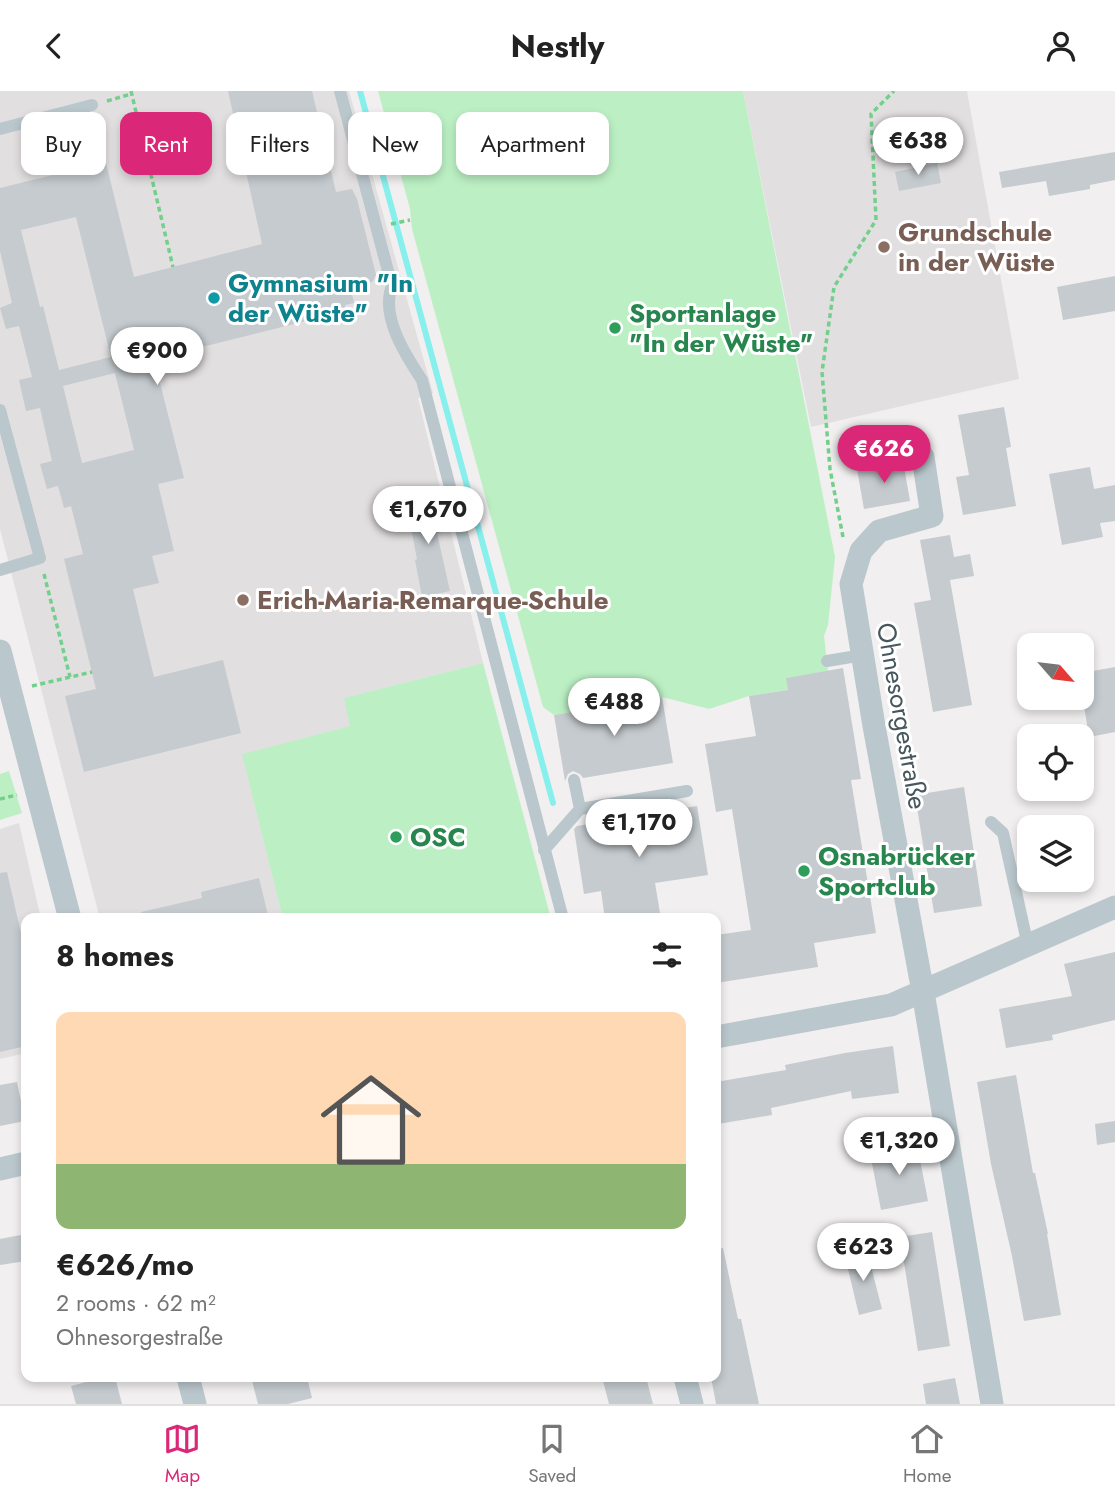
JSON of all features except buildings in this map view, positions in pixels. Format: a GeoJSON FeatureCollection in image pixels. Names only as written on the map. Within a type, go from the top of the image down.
{"type":"FeatureCollection","features":[{"type":"Feature","properties":{"kind":"street","name":"Ohnesorgestraße"},"geometry":{"type":"LineString","coordinates":[[922,457],[932,516],[879,531],[861,551],[851,584],[992,1404]]}},
{"type":"Feature","properties":{"kind":"street"},"geometry":{"type":"LineString","coordinates":[[0,651],[68,913]]}},
{"type":"Feature","properties":{"kind":"street"},"geometry":{"type":"LineString","coordinates":[[721,1036],[891,1005],[1115,907]]}},
{"type":"Feature","properties":{"kind":"street"},"geometry":{"type":"LineString","coordinates":[[0,1169],[21,1164]]}},
{"type":"Feature","properties":{"kind":"street"},"geometry":{"type":"LineString","coordinates":[[189,1382],[195,1404]]}},
{"type":"Feature","properties":{"kind":"street"},"geometry":{"type":"LineString","coordinates":[[686,1382],[692,1404]]}},
{"type":"Feature","properties":{"kind":"lane"},"geometry":{"type":"LineString","coordinates":[[340,91],[392,286],[387,298],[399,345],[422,380],[561,913]]}},
{"type":"Feature","properties":{"kind":"lane"},"geometry":{"type":"LineString","coordinates":[[0,129],[92,105]]}},
{"type":"Feature","properties":{"kind":"lane"},"geometry":{"type":"LineString","coordinates":[[0,410],[40,558],[0,570]]}},
{"type":"Feature","properties":{"kind":"lane"},"geometry":{"type":"LineString","coordinates":[[827,661],[863,655]]}},
{"type":"Feature","properties":{"kind":"lane"},"geometry":{"type":"LineString","coordinates":[[574,780],[580,809]]}},
{"type":"Feature","properties":{"kind":"lane"},"geometry":{"type":"LineString","coordinates":[[544,850],[580,809],[687,791]]}},
{"type":"Feature","properties":{"kind":"lane"},"geometry":{"type":"LineString","coordinates":[[991,822],[1003,833],[1028,946]]}},
{"type":"Feature","properties":{"kind":"path"},"geometry":{"type":"LineString","coordinates":[[844,546],[830,469],[822,372],[834,287],[876,220],[872,114],[894,91]]}},
{"type":"Feature","properties":{"kind":"path"},"geometry":{"type":"LineString","coordinates":[[92,105],[131,92],[173,267]]}},
{"type":"Feature","properties":{"kind":"path"},"geometry":{"type":"LineString","coordinates":[[387,225],[410,220]]}},
{"type":"Feature","properties":{"kind":"path"},"geometry":{"type":"LineString","coordinates":[[40,558],[70,677]]}},
{"type":"Feature","properties":{"kind":"path"},"geometry":{"type":"LineString","coordinates":[[10,691],[92,672]]}},
{"type":"Feature","properties":{"kind":"shaded area"},"geometry":{"type":"Polygon","coordinates":[[[0,91],[349,91],[355,112],[348,112],[348,175],[372,175],[433,393],[418,398],[483,663],[345,698],[351,726],[243,754],[282,913],[98,913],[0,529],[0,91]]]}},
{"type":"Feature","properties":{"kind":"shaded area","name":"Grundschule in der Wüste"},"geometry":{"type":"Polygon","coordinates":[[[743,91],[967,91],[1019,379],[811,427],[743,91]]]}},
{"type":"Feature","properties":{"kind":"shaded area"},"geometry":{"type":"Polygon","coordinates":[[[19,823],[40,913],[21,913],[21,1054],[0,1059],[0,829],[19,823]]]}},
{"type":"Feature","properties":{"kind":"green space","name":"Sportanlage \"In der Wüste\""},"geometry":{"type":"Polygon","coordinates":[[[378,91],[743,91],[835,557],[828,625],[824,636],[828,671],[787,678],[788,690],[749,696],[709,709],[662,697],[554,715],[543,707],[412,229],[410,209],[401,175],[442,175],[442,112],[384,112],[378,91]]]}},
{"type":"Feature","properties":{"kind":"green space","name":"OSC"},"geometry":{"type":"Polygon","coordinates":[[[483,663],[549,913],[282,913],[242,754],[350,726],[344,698],[483,663]]]}},
{"type":"Feature","properties":{"kind":"green space"},"geometry":{"type":"Polygon","coordinates":[[[9,771],[22,813],[0,820],[0,774],[9,771]]]}},
{"type":"Feature","properties":{"kind":"waterway"},"geometry":{"type":"LineString","coordinates":[[360,91],[553,803]]}},
{"type":"Feature","properties":{"kind":"place","name":"Grundschule in der Wüste"},"geometry":{"type":"Point","coordinates":[884,247]}},
{"type":"Feature","properties":{"kind":"place","name":"Gymnasium \"In der Wüste\""},"geometry":{"type":"Point","coordinates":[214,298]}},
{"type":"Feature","properties":{"kind":"place","name":"Sportanlage \"In der Wüste\""},"geometry":{"type":"Point","coordinates":[615,328]}},
{"type":"Feature","properties":{"kind":"place","name":"Erich-Maria-Remarque-Schule"},"geometry":{"type":"Point","coordinates":[243,600]}},
{"type":"Feature","properties":{"kind":"place","name":"OSC"},"geometry":{"type":"Point","coordinates":[396,837]}},
{"type":"Feature","properties":{"kind":"place","name":"Osnabrücker Sportclub"},"geometry":{"type":"Point","coordinates":[804,871]}}]}
